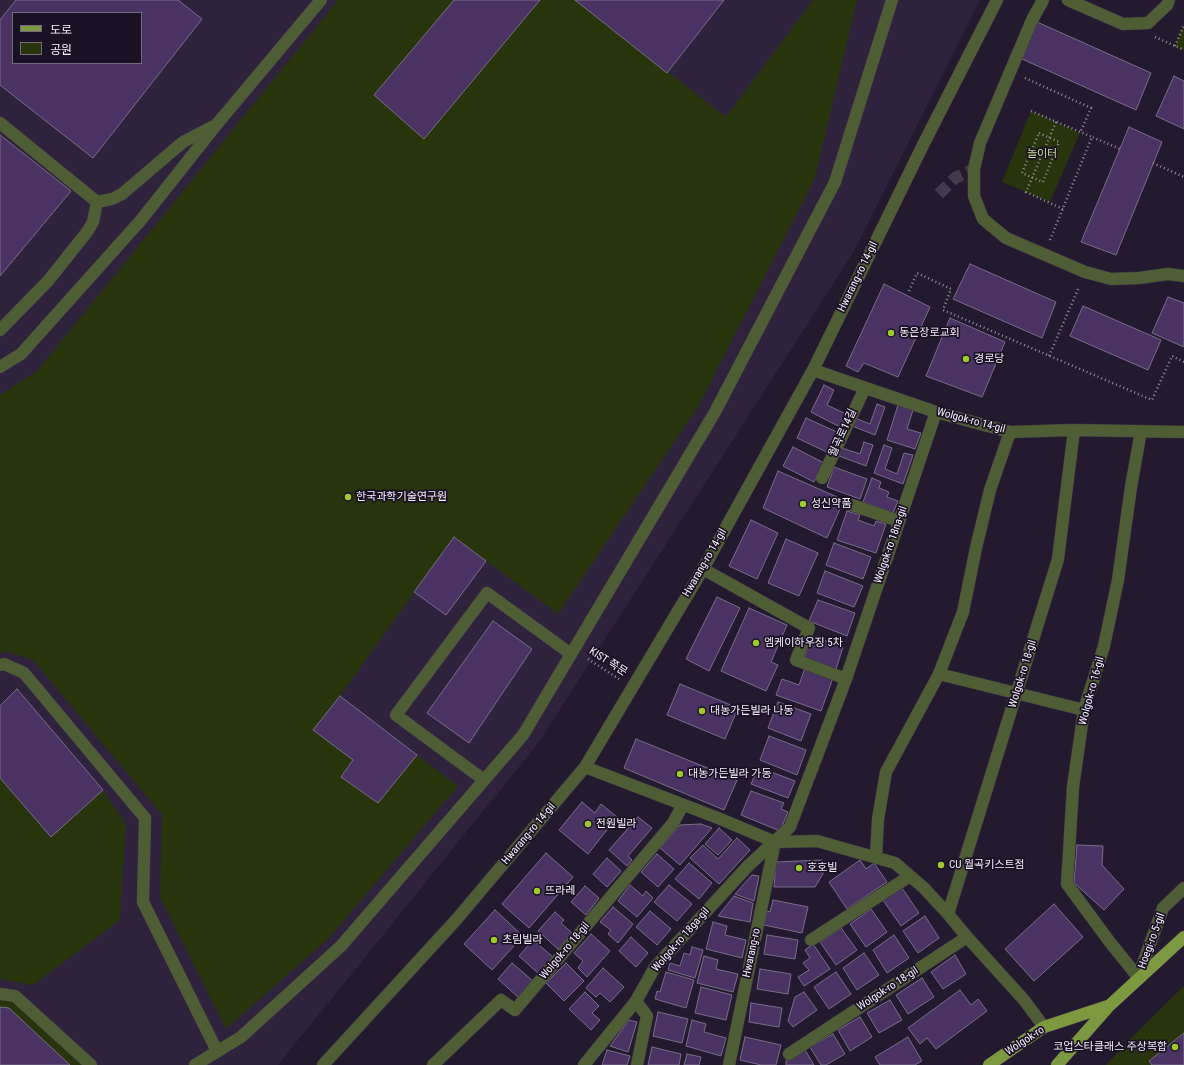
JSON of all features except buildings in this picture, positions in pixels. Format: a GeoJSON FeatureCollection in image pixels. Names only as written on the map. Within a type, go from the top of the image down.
{"type":"FeatureCollection","features":[{"type":"Feature","properties":{"kind":"main road","name":"Wolgok-ro"},"geometry":{"type":"LineString","coordinates":[[1057,1065],[1109,1006],[1184,937]]}},
{"type":"Feature","properties":{"kind":"main road","name":"Wolgok-ro"},"geometry":{"type":"LineString","coordinates":[[988,1065],[1044,1027],[1109,1006]]}},
{"type":"Feature","properties":{"kind":"street"},"geometry":{"type":"LineString","coordinates":[[0,367],[21,354],[140,220],[216,124],[321,0]]}},
{"type":"Feature","properties":{"kind":"street"},"geometry":{"type":"LineString","coordinates":[[195,1065],[242,1037],[341,946],[523,735],[715,412],[835,182],[892,0]]}},
{"type":"Feature","properties":{"kind":"street","name":"Hwarang-ro 14-gil"},"geometry":{"type":"LineString","coordinates":[[323,1065],[456,920],[584,767],[703,569],[813,370],[922,145],[997,0]]}},
{"type":"Feature","properties":{"kind":"street"},"geometry":{"type":"LineString","coordinates":[[1043,0],[1032,20],[980,143],[974,169],[974,196],[983,219],[1006,238],[1085,272],[1111,278],[1139,278],[1168,274],[1184,276]]}},
{"type":"Feature","properties":{"kind":"street"},"geometry":{"type":"LineString","coordinates":[[1068,0],[1124,24],[1148,23],[1167,5],[1169,0]]}},
{"type":"Feature","properties":{"kind":"street"},"geometry":{"type":"LineString","coordinates":[[0,123],[98,202]]}},
{"type":"Feature","properties":{"kind":"street"},"geometry":{"type":"LineString","coordinates":[[98,202],[112,199],[122,194],[183,142],[216,124]]}},
{"type":"Feature","properties":{"kind":"street"},"geometry":{"type":"LineString","coordinates":[[0,330],[48,281],[87,232],[93,222],[98,202]]}},
{"type":"Feature","properties":{"kind":"street","name":"Wolgok-ro 14-gil"},"geometry":{"type":"LineString","coordinates":[[813,370],[936,412],[1010,432],[1074,430],[1184,432]]}},
{"type":"Feature","properties":{"kind":"street","name":"월곡로14길"},"geometry":{"type":"LineString","coordinates":[[822,478],[865,388]]}},
{"type":"Feature","properties":{"kind":"street","name":"Wolgok-ro 18na-gil"},"geometry":{"type":"LineString","coordinates":[[775,842],[790,827],[846,678],[936,412]]}},
{"type":"Feature","properties":{"kind":"street","name":"Wolgok-ro 18-gil"},"geometry":{"type":"LineString","coordinates":[[948,914],[1058,559],[1074,430]]}},
{"type":"Feature","properties":{"kind":"street","name":"Wolgok-ro 16-gil"},"geometry":{"type":"LineString","coordinates":[[1138,978],[1068,884],[1073,787],[1084,710],[1104,646],[1118,580],[1131,487],[1141,431]]}},
{"type":"Feature","properties":{"kind":"street"},"geometry":{"type":"LineString","coordinates":[[876,858],[878,819],[886,772],[939,674],[963,612],[990,490],[1010,432]]}},
{"type":"Feature","properties":{"kind":"street"},"geometry":{"type":"LineString","coordinates":[[849,504],[899,521]]}},
{"type":"Feature","properties":{"kind":"street"},"geometry":{"type":"LineString","coordinates":[[703,569],[809,628],[796,660],[846,678]]}},
{"type":"Feature","properties":{"kind":"street"},"geometry":{"type":"LineString","coordinates":[[484,780],[396,715],[487,593],[573,652]]}},
{"type":"Feature","properties":{"kind":"street"},"geometry":{"type":"LineString","coordinates":[[0,665],[4,664],[24,673],[145,818],[143,902],[217,1051]]}},
{"type":"Feature","properties":{"kind":"street"},"geometry":{"type":"LineString","coordinates":[[939,674],[1084,710]]}},
{"type":"Feature","properties":{"kind":"street"},"geometry":{"type":"LineString","coordinates":[[584,767],[775,842],[817,842],[895,863],[924,888],[948,914],[1024,1000],[1044,1027]]}},
{"type":"Feature","properties":{"kind":"street","name":"Wolgok-ro 18-gil"},"geometry":{"type":"LineString","coordinates":[[434,1065],[501,1000],[515,1010],[673,823],[683,805]]}},
{"type":"Feature","properties":{"kind":"street","name":"Wolgok-ro 18ga-gil"},"geometry":{"type":"LineString","coordinates":[[584,1065],[636,1000],[655,967],[748,866],[775,842]]}},
{"type":"Feature","properties":{"kind":"street","name":"Hwarang-ro"},"geometry":{"type":"LineString","coordinates":[[729,1065],[775,842]]}},
{"type":"Feature","properties":{"kind":"street"},"geometry":{"type":"LineString","coordinates":[[811,940],[910,876]]}},
{"type":"Feature","properties":{"kind":"street","name":"Hoegi-ro 5-gil"},"geometry":{"type":"LineString","coordinates":[[1138,978],[1163,908],[1184,888]]}},
{"type":"Feature","properties":{"kind":"street","name":"Wolgok-ro 18-gil"},"geometry":{"type":"LineString","coordinates":[[789,1054],[967,937]]}},
{"type":"Feature","properties":{"kind":"street"},"geometry":{"type":"LineString","coordinates":[[0,994],[16,996],[91,1065]]}},
{"type":"Feature","properties":{"kind":"street"},"geometry":{"type":"LineString","coordinates":[[636,1000],[647,1016],[637,1065]]}},
{"type":"Feature","properties":{"kind":"path"},"geometry":{"type":"LineString","coordinates":[[1175,46],[1184,25]]}},
{"type":"Feature","properties":{"kind":"path"},"geometry":{"type":"LineString","coordinates":[[1010,72],[1091,108],[1080,133]]}},
{"type":"Feature","properties":{"kind":"path"},"geometry":{"type":"LineString","coordinates":[[1031,111],[1120,149]]}},
{"type":"Feature","properties":{"kind":"path"},"geometry":{"type":"LineString","coordinates":[[1056,122],[1026,192],[1063,209]]}},
{"type":"Feature","properties":{"kind":"path"},"geometry":{"type":"LineString","coordinates":[[1039,133],[1059,142],[1043,182],[1022,173],[1039,133]]}},
{"type":"Feature","properties":{"kind":"path"},"geometry":{"type":"LineString","coordinates":[[1044,255],[1092,137]]}},
{"type":"Feature","properties":{"kind":"path"},"geometry":{"type":"LineString","coordinates":[[1153,163],[1184,177]]}},
{"type":"Feature","properties":{"kind":"path"},"geometry":{"type":"LineString","coordinates":[[1049,356],[1085,272]]}},
{"type":"Feature","properties":{"kind":"path"},"geometry":{"type":"LineString","coordinates":[[909,290],[917,273],[951,289],[942,310],[1152,400],[1172,356],[1184,362]]}},
{"type":"Feature","properties":{"kind":"path","name":"KIST 쪽문"},"geometry":{"type":"LineString","coordinates":[[573,652],[632,688]]}},
{"type":"Feature","properties":{"kind":"shaded area","name":"한국과학기술연구원"},"geometry":{"type":"Polygon","coordinates":[[[0,0],[980,0],[853,253],[539,742],[278,1065],[0,1065],[0,0]]]}},
{"type":"Feature","properties":{"kind":"green space","name":"한국과학기술연구원"},"geometry":{"type":"Polygon","coordinates":[[[338,0],[575,0],[726,117],[813,0],[857,0],[815,178],[698,407],[558,614],[454,537],[340,696],[313,730],[353,760],[342,777],[378,803],[417,755],[458,786],[330,937],[226,1029],[160,897],[162,815],[33,660],[8,652],[0,653],[0,395],[37,371],[338,0]]]}},
{"type":"Feature","properties":{"kind":"green space"},"geometry":{"type":"Polygon","coordinates":[[[1184,25],[1184,50],[1175,46],[1184,25]]]}},
{"type":"Feature","properties":{"kind":"green space","name":"놀이터"},"geometry":{"type":"Polygon","coordinates":[[[1031,111],[1080,133],[1050,202],[1002,182],[1031,111]]]}},
{"type":"Feature","properties":{"kind":"green space"},"geometry":{"type":"Polygon","coordinates":[[[0,778],[50,837],[103,790],[126,824],[120,920],[33,985],[0,979],[0,778]]]}},
{"type":"Feature","properties":{"kind":"green space"},"geometry":{"type":"Polygon","coordinates":[[[1184,986],[1184,1033],[1150,1062],[1152,1065],[1106,1065],[1128,1041],[1184,986]]]}},
{"type":"Feature","properties":{"kind":"green space"},"geometry":{"type":"Polygon","coordinates":[[[0,994],[15,996],[91,1065],[0,1065],[0,994]]]}},
{"type":"Feature","properties":{"kind":"tunnel"},"geometry":{"type":"LineString","coordinates":[[939,194],[955,178],[974,169]]}},
{"type":"Feature","properties":{"kind":"place","name":"동은장로교회"},"geometry":{"type":"Point","coordinates":[891,333]}},
{"type":"Feature","properties":{"kind":"place","name":"경로당"},"geometry":{"type":"Point","coordinates":[966,359]}},
{"type":"Feature","properties":{"kind":"place","name":"한국과학기술연구원"},"geometry":{"type":"Point","coordinates":[348,497]}},
{"type":"Feature","properties":{"kind":"place","name":"성신약품"},"geometry":{"type":"Point","coordinates":[803,504]}},
{"type":"Feature","properties":{"kind":"place","name":"엠케이하우징 5차"},"geometry":{"type":"Point","coordinates":[756,643]}},
{"type":"Feature","properties":{"kind":"place","name":"대농가든빌라 나동"},"geometry":{"type":"Point","coordinates":[702,711]}},
{"type":"Feature","properties":{"kind":"place","name":"대농가든빌라 가동"},"geometry":{"type":"Point","coordinates":[680,774]}},
{"type":"Feature","properties":{"kind":"place","name":"전원빌라"},"geometry":{"type":"Point","coordinates":[588,824]}},
{"type":"Feature","properties":{"kind":"place","name":"CU 월곡키스트점"},"geometry":{"type":"Point","coordinates":[941,865]}},
{"type":"Feature","properties":{"kind":"place","name":"호호빌"},"geometry":{"type":"Point","coordinates":[799,868]}},
{"type":"Feature","properties":{"kind":"place","name":"뜨라레"},"geometry":{"type":"Point","coordinates":[537,891]}},
{"type":"Feature","properties":{"kind":"place","name":"초림빌라"},"geometry":{"type":"Point","coordinates":[494,940]}},
{"type":"Feature","properties":{"kind":"place","name":"코업스타클래스 주상복합"},"geometry":{"type":"Point","coordinates":[1175,1047]}}]}
